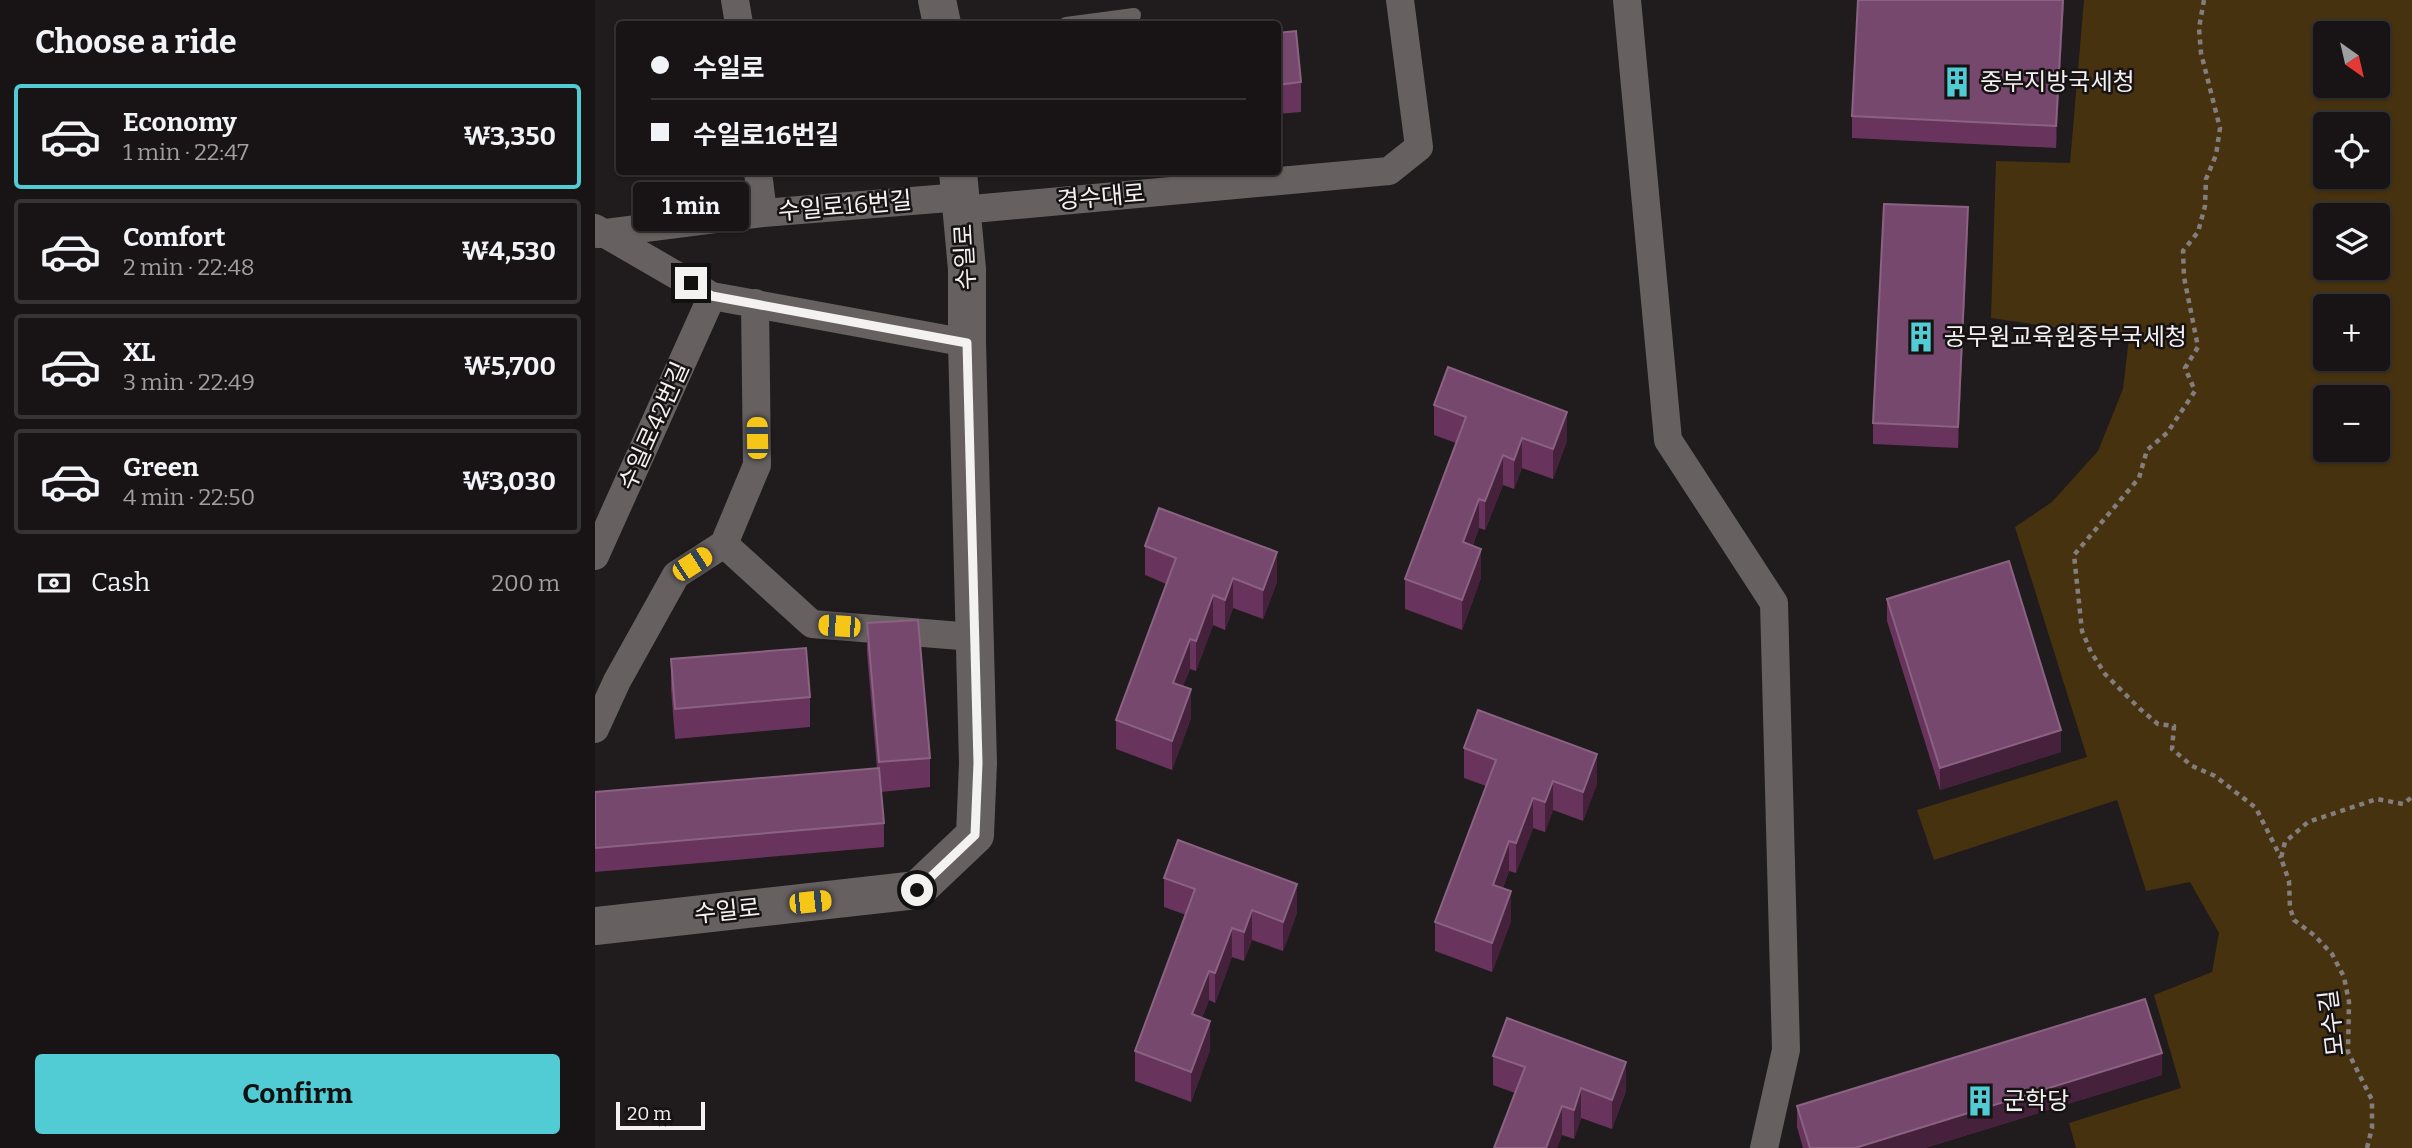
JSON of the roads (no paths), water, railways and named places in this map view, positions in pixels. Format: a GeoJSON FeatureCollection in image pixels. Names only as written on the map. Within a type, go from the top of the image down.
{"type":"FeatureCollection","features":[{"type":"Feature","properties":{"kind":"street"},"geometry":{"type":"LineString","coordinates":[[735,0],[738,21]]}},
{"type":"Feature","properties":{"kind":"street"},"geometry":{"type":"LineString","coordinates":[[937,0],[941,21]]}},
{"type":"Feature","properties":{"kind":"street","name":"경수대로"},"geometry":{"type":"LineString","coordinates":[[960,193],[1389,171],[1419,147],[1400,0]]}},
{"type":"Feature","properties":{"kind":"street"},"geometry":{"type":"LineString","coordinates":[[1627,0],[1668,440],[1774,603],[1786,1050],[1764,1148]]}},
{"type":"Feature","properties":{"kind":"street"},"geometry":{"type":"LineString","coordinates":[[758,175],[763,213]]}},
{"type":"Feature","properties":{"kind":"street","name":"수일로16번길"},"geometry":{"type":"LineString","coordinates":[[597,237],[763,213],[960,193]]}},
{"type":"Feature","properties":{"kind":"street","name":"수일로"},"geometry":{"type":"LineString","coordinates":[[595,926],[917,890],[975,835],[978,763],[967,343],[968,269],[960,193]]}},
{"type":"Feature","properties":{"kind":"street","name":"수일로16번길"},"geometry":{"type":"LineString","coordinates":[[597,237],[712,296],[755,303]]}},
{"type":"Feature","properties":{"kind":"street","name":"수일로42번길"},"geometry":{"type":"LineString","coordinates":[[595,556],[712,296]]}},
{"type":"Feature","properties":{"kind":"street"},"geometry":{"type":"LineString","coordinates":[[595,729],[617,681],[676,575],[724,544],[757,465],[755,303],[967,343]]}},
{"type":"Feature","properties":{"kind":"street"},"geometry":{"type":"LineString","coordinates":[[724,544],[812,624],[973,637]]}},
{"type":"Feature","properties":{"kind":"lane"},"geometry":{"type":"LineString","coordinates":[[1089,21],[1134,15]]}},
{"type":"Feature","properties":{"kind":"place","name":"중부지방국세청"},"geometry":{"type":"Point","coordinates":[1957,82]}},
{"type":"Feature","properties":{"kind":"place","name":"공무원교육원중부국세청"},"geometry":{"type":"Point","coordinates":[1921,337]}},
{"type":"Feature","properties":{"kind":"place","name":"군학당"},"geometry":{"type":"Point","coordinates":[1980,1101]}}]}
